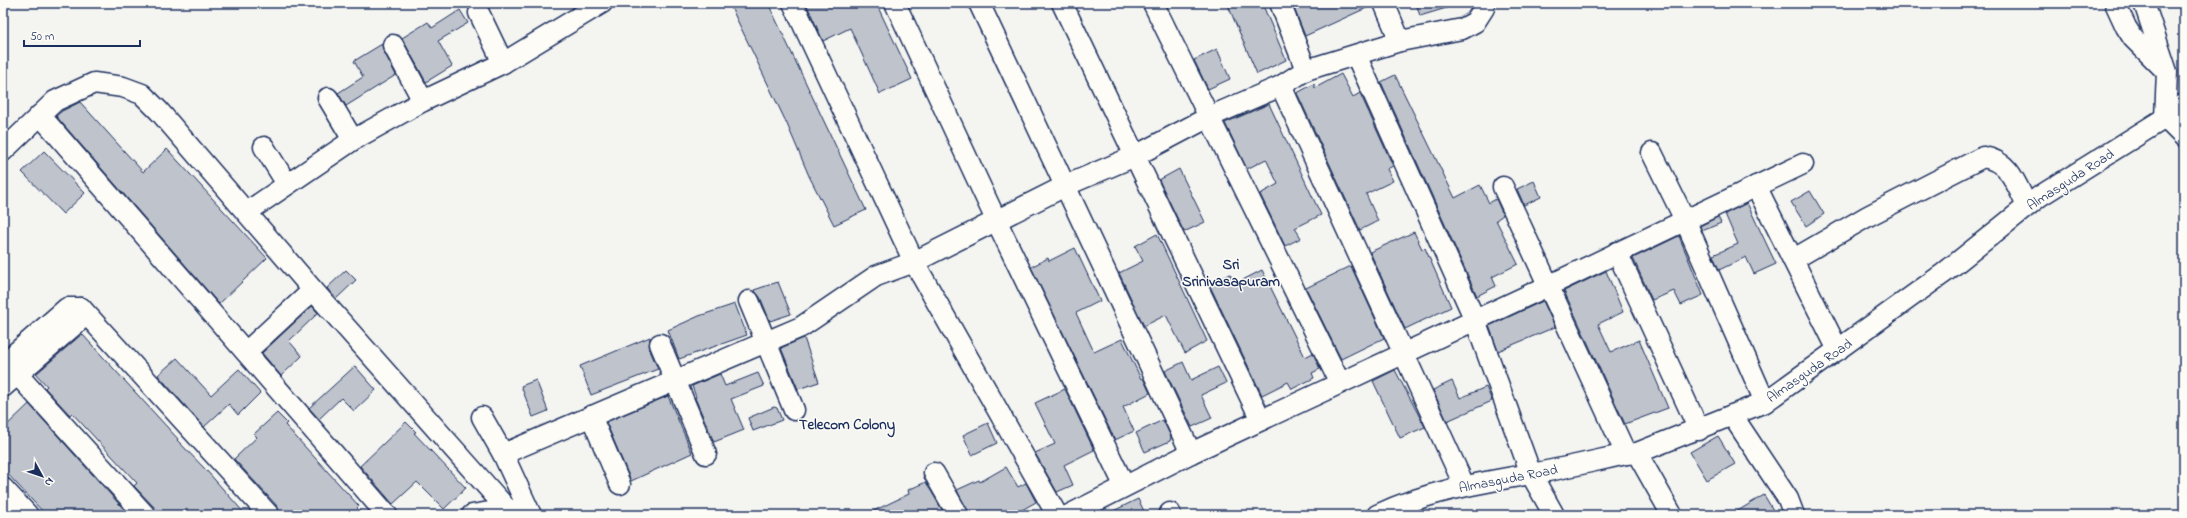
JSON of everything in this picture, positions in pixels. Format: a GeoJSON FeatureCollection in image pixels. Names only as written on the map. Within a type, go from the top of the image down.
{"type":"FeatureCollection","features":[{"type":"Feature","properties":{"kind":"street"},"geometry":{"type":"LineString","coordinates":[[247,212],[354,140],[423,101],[503,63],[602,3]]}},
{"type":"Feature","properties":{"kind":"street"},"geometry":{"type":"LineString","coordinates":[[793,3],[914,262],[1057,515]]}},
{"type":"Feature","properties":{"kind":"street"},"geometry":{"type":"LineString","coordinates":[[895,3],[997,222],[1124,485]]}},
{"type":"Feature","properties":{"kind":"street"},"geometry":{"type":"LineString","coordinates":[[979,3],[1067,185],[1191,453]]}},
{"type":"Feature","properties":{"kind":"street"},"geometry":{"type":"LineString","coordinates":[[1062,3],[1261,420]]}},
{"type":"Feature","properties":{"kind":"street"},"geometry":{"type":"LineString","coordinates":[[1153,3],[1340,383]]}},
{"type":"Feature","properties":{"kind":"street"},"geometry":{"type":"LineString","coordinates":[[1280,3],[1306,70]]}},
{"type":"Feature","properties":{"kind":"street"},"geometry":{"type":"LineString","coordinates":[[1384,3],[1400,41]]}},
{"type":"Feature","properties":{"kind":"street"},"geometry":{"type":"LineString","coordinates":[[503,454],[801,327],[876,276],[914,262],[997,222],[1067,185],[1135,156],[1209,117],[1281,86],[1306,70],[1400,41],[1462,29],[1475,22],[1484,8],[1484,3]]}},
{"type":"Feature","properties":{"kind":"street"},"geometry":{"type":"LineString","coordinates":[[2115,3],[2133,38],[2167,72]]}},
{"type":"Feature","properties":{"kind":"street"},"geometry":{"type":"LineString","coordinates":[[2144,3],[2167,72],[2165,118],[2184,137]]}},
{"type":"Feature","properties":{"kind":"street"},"geometry":{"type":"LineString","coordinates":[[479,13],[503,63]]}},
{"type":"Feature","properties":{"kind":"street"},"geometry":{"type":"LineString","coordinates":[[393,46],[423,101]]}},
{"type":"Feature","properties":{"kind":"street"},"geometry":{"type":"LineString","coordinates":[[1356,55],[1475,320],[1531,474],[1554,515]]}},
{"type":"Feature","properties":{"kind":"street"},"geometry":{"type":"LineString","coordinates":[[3,151],[55,101],[94,83],[123,87],[142,94],[159,111],[313,290],[507,509]]}},
{"type":"Feature","properties":{"kind":"street"},"geometry":{"type":"LineString","coordinates":[[1281,86],[1405,352],[1464,485]]}},
{"type":"Feature","properties":{"kind":"street"},"geometry":{"type":"LineString","coordinates":[[328,98],[354,140]]}},
{"type":"Feature","properties":{"kind":"street","name":"Almasguda Road"},"geometry":{"type":"LineString","coordinates":[[1377,515],[1392,508],[1464,485],[1531,474],[1631,454],[1699,430],[1765,402],[1944,273],[2040,196],[2165,118],[2184,104]]}},
{"type":"Feature","properties":{"kind":"street"},"geometry":{"type":"LineString","coordinates":[[40,115],[387,515]]}},
{"type":"Feature","properties":{"kind":"street"},"geometry":{"type":"LineString","coordinates":[[264,147],[287,184]]}},
{"type":"Feature","properties":{"kind":"street"},"geometry":{"type":"LineString","coordinates":[[1652,153],[1685,220],[1765,402]]}},
{"type":"Feature","properties":{"kind":"street"},"geometry":{"type":"LineString","coordinates":[[1794,259],[1868,216],[1983,157],[1992,158],[2004,165],[2027,206]]}},
{"type":"Feature","properties":{"kind":"street"},"geometry":{"type":"LineString","coordinates":[[1069,515],[1124,485],[1548,286],[1803,164]]}},
{"type":"Feature","properties":{"kind":"street"},"geometry":{"type":"LineString","coordinates":[[1756,186],[1794,259],[1838,350]]}},
{"type":"Feature","properties":{"kind":"street"},"geometry":{"type":"LineString","coordinates":[[1504,187],[1548,286],[1631,454],[1672,515]]}},
{"type":"Feature","properties":{"kind":"street"},"geometry":{"type":"LineString","coordinates":[[1617,252],[1699,430]]}},
{"type":"Feature","properties":{"kind":"street"},"geometry":{"type":"LineString","coordinates":[[246,352],[313,290]]}},
{"type":"Feature","properties":{"kind":"street"},"geometry":{"type":"LineString","coordinates":[[749,301],[794,410]]}},
{"type":"Feature","properties":{"kind":"street"},"geometry":{"type":"LineString","coordinates":[[145,515],[7,372],[67,308],[81,308],[269,515]]}},
{"type":"Feature","properties":{"kind":"street"},"geometry":{"type":"LineString","coordinates":[[660,344],[706,454]]}},
{"type":"Feature","properties":{"kind":"street"},"geometry":{"type":"LineString","coordinates":[[1732,415],[1788,499],[1794,515]]}},
{"type":"Feature","properties":{"kind":"street"},"geometry":{"type":"LineString","coordinates":[[591,416],[620,484]]}},
{"type":"Feature","properties":{"kind":"street"},"geometry":{"type":"LineString","coordinates":[[482,417],[503,454],[531,514]]}},
{"type":"Feature","properties":{"kind":"street"},"geometry":{"type":"LineString","coordinates":[[934,473],[958,515]]}},
{"type":"Feature","properties":{"kind":"street"},"geometry":{"type":"LineString","coordinates":[[3,488],[28,515]]}},
{"type":"Feature","properties":{"kind":"street"},"geometry":{"type":"LineString","coordinates":[[472,515],[507,509],[531,514]]}},
{"type":"Feature","properties":{"kind":"building"},"geometry":{"type":"Polygon","coordinates":[[[729,3],[768,3],[866,210],[834,225],[809,176],[787,124],[729,3]]]}},
{"type":"Feature","properties":{"kind":"building"},"geometry":{"type":"Polygon","coordinates":[[[806,3],[876,3],[912,79],[880,94],[850,28],[823,41],[806,3]]]}},
{"type":"Feature","properties":{"kind":"building"},"geometry":{"type":"Polygon","coordinates":[[[1227,3],[1262,3],[1286,60],[1257,74],[1227,3]]]}},
{"type":"Feature","properties":{"kind":"building"},"geometry":{"type":"Polygon","coordinates":[[[1292,3],[1373,3],[1373,5],[1305,36],[1292,3]]]}},
{"type":"Feature","properties":{"kind":"building"},"geometry":{"type":"Polygon","coordinates":[[[1416,3],[1453,3],[1453,6],[1420,16],[1416,3]]]}},
{"type":"Feature","properties":{"kind":"building"},"geometry":{"type":"Polygon","coordinates":[[[460,10],[468,23],[438,41],[452,66],[426,82],[402,38],[428,22],[432,28],[460,10]]]}},
{"type":"Feature","properties":{"kind":"building"},"geometry":{"type":"Polygon","coordinates":[[[382,44],[383,50],[396,75],[346,106],[338,93],[363,77],[354,61],[382,44]]]}},
{"type":"Feature","properties":{"kind":"building"},"geometry":{"type":"Polygon","coordinates":[[[1217,49],[1230,79],[1208,89],[1194,60],[1217,49]]]}},
{"type":"Feature","properties":{"kind":"building"},"geometry":{"type":"Polygon","coordinates":[[[1341,74],[1353,97],[1360,93],[1393,166],[1387,169],[1393,181],[1366,194],[1378,221],[1360,230],[1297,93],[1314,84],[1315,88],[1341,74]]]}},
{"type":"Feature","properties":{"kind":"building"},"geometry":{"type":"Polygon","coordinates":[[[1395,75],[1455,198],[1480,185],[1489,203],[1496,199],[1503,215],[1496,220],[1518,264],[1492,277],[1496,286],[1477,296],[1381,82],[1395,75]]]}},
{"type":"Feature","properties":{"kind":"building"},"geometry":{"type":"Polygon","coordinates":[[[80,102],[143,172],[167,149],[267,258],[219,304],[56,116],[62,111],[80,102]]]}},
{"type":"Feature","properties":{"kind":"building"},"geometry":{"type":"Polygon","coordinates":[[[1269,104],[1321,215],[1295,228],[1301,238],[1285,246],[1260,194],[1278,184],[1266,159],[1247,169],[1225,123],[1269,104]]]}},
{"type":"Feature","properties":{"kind":"building"},"geometry":{"type":"Polygon","coordinates":[[[44,151],[85,193],[63,214],[22,172],[44,151]]]}},
{"type":"Feature","properties":{"kind":"building"},"geometry":{"type":"Polygon","coordinates":[[[1179,169],[1205,222],[1184,232],[1159,180],[1179,169]]]}},
{"type":"Feature","properties":{"kind":"building"},"geometry":{"type":"Polygon","coordinates":[[[1534,181],[1541,197],[1524,205],[1517,189],[1534,181]]]}},
{"type":"Feature","properties":{"kind":"building"},"geometry":{"type":"Polygon","coordinates":[[[1810,191],[1824,214],[1806,226],[1791,202],[1810,191]]]}},
{"type":"Feature","properties":{"kind":"building"},"geometry":{"type":"Polygon","coordinates":[[[1747,203],[1776,264],[1754,274],[1746,257],[1719,270],[1713,255],[1738,244],[1725,214],[1747,203]]]}},
{"type":"Feature","properties":{"kind":"building"},"geometry":{"type":"Polygon","coordinates":[[[1718,217],[1721,223],[1702,231],[1700,226],[1718,217]]]}},
{"type":"Feature","properties":{"kind":"building"},"geometry":{"type":"Polygon","coordinates":[[[1414,232],[1422,249],[1425,248],[1451,307],[1405,329],[1370,252],[1414,232]]]}},
{"type":"Feature","properties":{"kind":"building"},"geometry":{"type":"Polygon","coordinates":[[[1157,234],[1207,341],[1185,353],[1166,315],[1144,326],[1119,273],[1143,261],[1135,246],[1157,234]]]}},
{"type":"Feature","properties":{"kind":"building"},"geometry":{"type":"Polygon","coordinates":[[[1679,236],[1703,295],[1681,305],[1674,291],[1652,300],[1633,258],[1679,236]]]}},
{"type":"Feature","properties":{"kind":"building"},"geometry":{"type":"Polygon","coordinates":[[[1075,248],[1100,301],[1076,313],[1094,352],[1122,339],[1141,379],[1143,378],[1150,393],[1123,407],[1134,431],[1115,440],[1031,267],[1048,258],[1049,261],[1075,248]]]}},
{"type":"Feature","properties":{"kind":"building"},"geometry":{"type":"Polygon","coordinates":[[[1351,266],[1384,338],[1341,359],[1306,288],[1351,266]]]}},
{"type":"Feature","properties":{"kind":"building"},"geometry":{"type":"Polygon","coordinates":[[[346,270],[356,280],[336,299],[327,288],[346,270]]]}},
{"type":"Feature","properties":{"kind":"building"},"geometry":{"type":"Polygon","coordinates":[[[1262,270],[1305,357],[1313,353],[1320,369],[1312,373],[1314,378],[1292,389],[1288,382],[1262,395],[1209,284],[1230,274],[1235,284],[1262,270]]]}},
{"type":"Feature","properties":{"kind":"building"},"geometry":{"type":"Polygon","coordinates":[[[1606,271],[1623,312],[1598,324],[1611,352],[1639,340],[1668,408],[1625,424],[1564,291],[1606,271]]]}},
{"type":"Feature","properties":{"kind":"building"},"geometry":{"type":"Polygon","coordinates":[[[778,282],[791,314],[770,321],[760,297],[754,290],[778,282]]]}},
{"type":"Feature","properties":{"kind":"building"},"geometry":{"type":"Polygon","coordinates":[[[1543,301],[1555,327],[1498,351],[1489,326],[1543,301]]]}},
{"type":"Feature","properties":{"kind":"building"},"geometry":{"type":"Polygon","coordinates":[[[735,304],[747,335],[679,359],[668,330],[699,316],[735,304]]]}},
{"type":"Feature","properties":{"kind":"building"},"geometry":{"type":"Polygon","coordinates":[[[312,306],[318,313],[289,341],[302,356],[281,376],[262,353],[312,306]]]}},
{"type":"Feature","properties":{"kind":"building"},"geometry":{"type":"Polygon","coordinates":[[[82,334],[246,515],[156,515],[154,507],[134,486],[137,483],[72,413],[70,415],[45,388],[47,386],[36,374],[82,334]]]}},
{"type":"Feature","properties":{"kind":"building"},"geometry":{"type":"Polygon","coordinates":[[[650,337],[649,348],[658,369],[591,395],[580,366],[650,337]]]}},
{"type":"Feature","properties":{"kind":"building"},"geometry":{"type":"Polygon","coordinates":[[[804,338],[819,382],[798,389],[781,348],[804,338]]]}},
{"type":"Feature","properties":{"kind":"building"},"geometry":{"type":"Polygon","coordinates":[[[177,358],[211,395],[239,369],[260,393],[238,415],[229,404],[204,427],[158,375],[177,358]]]}},
{"type":"Feature","properties":{"kind":"building"},"geometry":{"type":"Polygon","coordinates":[[[1183,362],[1191,380],[1218,367],[1226,383],[1201,395],[1212,418],[1192,427],[1165,371],[1183,362]]]}},
{"type":"Feature","properties":{"kind":"building"},"geometry":{"type":"Polygon","coordinates":[[[355,366],[376,390],[354,411],[341,398],[319,419],[309,408],[355,366]]]}},
{"type":"Feature","properties":{"kind":"building"},"geometry":{"type":"Polygon","coordinates":[[[1395,370],[1425,427],[1400,438],[1373,381],[1395,370]]]}},
{"type":"Feature","properties":{"kind":"building"},"geometry":{"type":"Polygon","coordinates":[[[758,373],[764,386],[731,399],[744,430],[714,442],[695,398],[696,397],[692,386],[720,374],[725,386],[758,373]]]}},
{"type":"Feature","properties":{"kind":"building"},"geometry":{"type":"Polygon","coordinates":[[[536,380],[548,411],[533,417],[521,386],[536,380]]]}},
{"type":"Feature","properties":{"kind":"building"},"geometry":{"type":"Polygon","coordinates":[[[1452,381],[1460,398],[1486,387],[1492,401],[1447,421],[1433,390],[1452,381]]]}},
{"type":"Feature","properties":{"kind":"building"},"geometry":{"type":"Polygon","coordinates":[[[1065,389],[1094,450],[1064,465],[1073,485],[1057,492],[1035,453],[1055,444],[1035,403],[1065,389]]]}},
{"type":"Feature","properties":{"kind":"building"},"geometry":{"type":"Polygon","coordinates":[[[668,396],[692,453],[631,481],[606,422],[668,396]]]}},
{"type":"Feature","properties":{"kind":"building"},"geometry":{"type":"Polygon","coordinates":[[[29,404],[129,515],[46,515],[3,469],[3,429],[29,404]]]}},
{"type":"Feature","properties":{"kind":"building"},"geometry":{"type":"Polygon","coordinates":[[[774,407],[777,408],[782,420],[753,431],[748,418],[774,407]]]}},
{"type":"Feature","properties":{"kind":"building"},"geometry":{"type":"Polygon","coordinates":[[[277,413],[287,423],[285,425],[359,506],[357,508],[364,515],[280,515],[278,507],[234,459],[257,437],[254,434],[277,413]]]}},
{"type":"Feature","properties":{"kind":"building"},"geometry":{"type":"Polygon","coordinates":[[[1163,420],[1171,437],[1170,441],[1145,452],[1136,433],[1163,420]]]}},
{"type":"Feature","properties":{"kind":"building"},"geometry":{"type":"Polygon","coordinates":[[[406,422],[416,432],[414,433],[466,488],[444,509],[417,482],[393,504],[360,466],[406,422]]]}},
{"type":"Feature","properties":{"kind":"building"},"geometry":{"type":"Polygon","coordinates":[[[988,423],[997,443],[972,455],[963,435],[988,423]]]}},
{"type":"Feature","properties":{"kind":"building"},"geometry":{"type":"Polygon","coordinates":[[[1718,436],[1735,464],[1707,480],[1690,452],[1718,436]]]}},
{"type":"Feature","properties":{"kind":"building"},"geometry":{"type":"Polygon","coordinates":[[[1006,467],[1018,487],[1026,483],[1036,502],[1013,515],[969,515],[957,490],[979,480],[980,482],[1006,467]]]}},
{"type":"Feature","properties":{"kind":"building"},"geometry":{"type":"Polygon","coordinates":[[[926,482],[945,515],[865,515],[909,494],[908,490],[926,482]]]}},
{"type":"Feature","properties":{"kind":"building"},"geometry":{"type":"Polygon","coordinates":[[[1764,495],[1776,515],[1731,515],[1764,495]]]}},
{"type":"Feature","properties":{"kind":"building"},"geometry":{"type":"Polygon","coordinates":[[[1138,499],[1146,515],[1105,515],[1138,499]]]}},
{"type":"Feature","properties":{"kind":"district","name":"Sri Srinivasapuram"},"geometry":{"type":"Point","coordinates":[1231,272]}},
{"type":"Feature","properties":{"kind":"district","name":"Telecom Colony"},"geometry":{"type":"Point","coordinates":[847,424]}}]}
